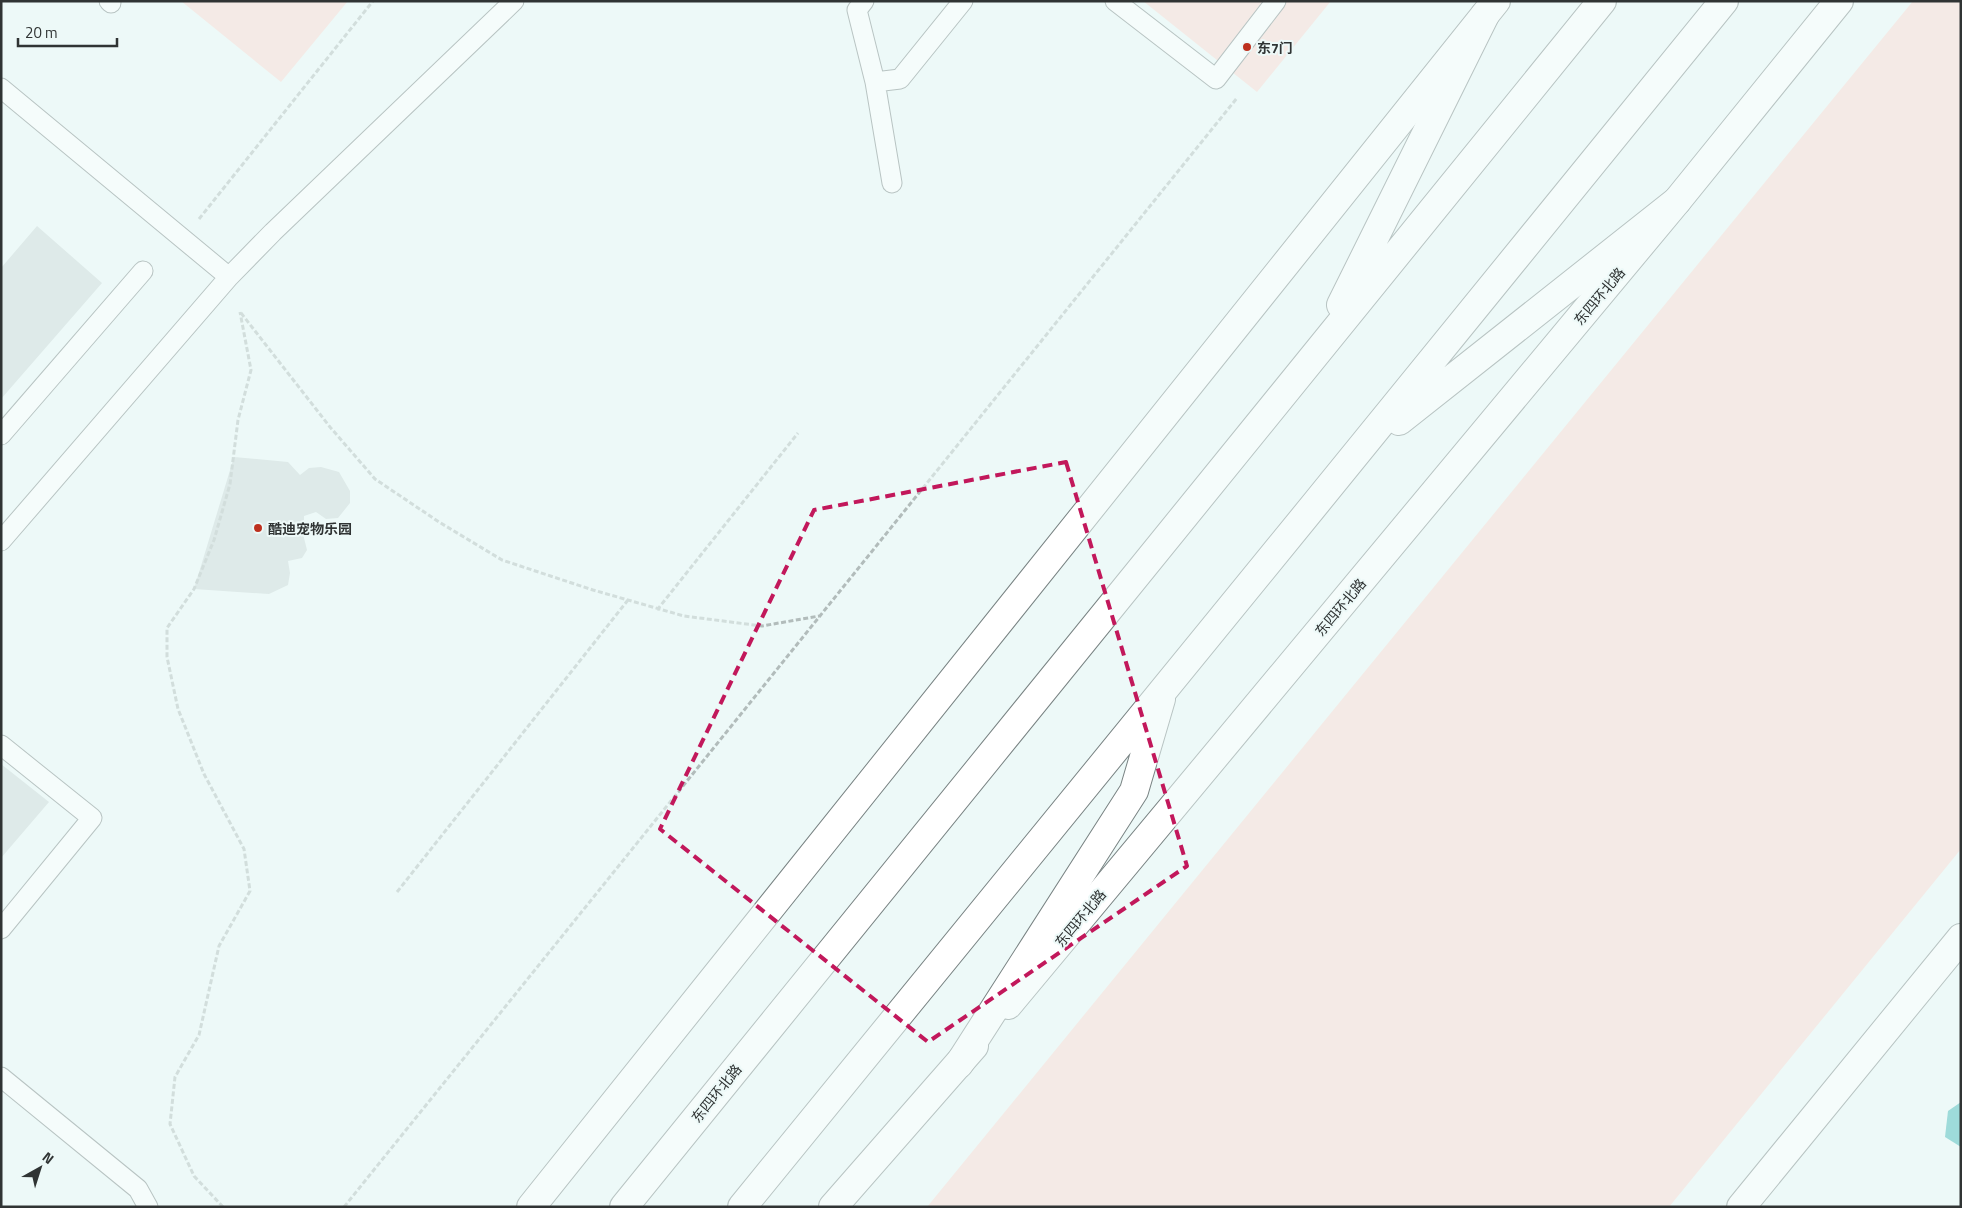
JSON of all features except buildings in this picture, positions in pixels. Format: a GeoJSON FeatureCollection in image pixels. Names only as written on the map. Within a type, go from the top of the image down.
{"type":"FeatureCollection","features":[{"type":"Feature","properties":{"kind":"main road","name":"东四环北路"},"geometry":{"type":"LineString","coordinates":[[624,1207],[1602,1]]}},
{"type":"Feature","properties":{"kind":"main road"},"geometry":{"type":"LineString","coordinates":[[742,1207],[1165,686],[1360,451],[1724,1]]}},
{"type":"Feature","properties":{"kind":"main road","name":"东四环北路"},"geometry":{"type":"LineString","coordinates":[[833,1207],[959,1064],[1678,201],[1839,1]]}},
{"type":"Feature","properties":{"kind":"main road"},"geometry":{"type":"LineString","coordinates":[[1318,351],[1490,8]]}},
{"type":"Feature","properties":{"kind":"main road"},"geometry":{"type":"LineString","coordinates":[[531,1207],[1490,8]]}},
{"type":"Feature","properties":{"kind":"main road"},"geometry":{"type":"LineString","coordinates":[[1360,451],[1678,201]]}},
{"type":"Feature","properties":{"kind":"main road"},"geometry":{"type":"LineString","coordinates":[[959,1064],[1134,791],[1165,686]]}},
{"type":"Feature","properties":{"kind":"main road"},"geometry":{"type":"LineString","coordinates":[[1741,1207],[1961,938]]}},
{"type":"Feature","properties":{"kind":"lane"},"geometry":{"type":"LineString","coordinates":[[1,541],[229,277],[272,232],[514,1]]}},
{"type":"Feature","properties":{"kind":"lane"},"geometry":{"type":"LineString","coordinates":[[864,1],[857,10],[875,82],[892,183]]}},
{"type":"Feature","properties":{"kind":"lane"},"geometry":{"type":"LineString","coordinates":[[875,82],[900,79],[963,1]]}},
{"type":"Feature","properties":{"kind":"lane"},"geometry":{"type":"LineString","coordinates":[[1115,1],[1216,79],[1276,1]]}},
{"type":"Feature","properties":{"kind":"lane"},"geometry":{"type":"LineString","coordinates":[[1,88],[229,277]]}},
{"type":"Feature","properties":{"kind":"lane"},"geometry":{"type":"LineString","coordinates":[[1,435],[143,271]]}},
{"type":"Feature","properties":{"kind":"lane"},"geometry":{"type":"LineString","coordinates":[[1,745],[92,818],[1,929]]}},
{"type":"Feature","properties":{"kind":"lane"},"geometry":{"type":"LineString","coordinates":[[1,1078],[138,1189],[148,1207]]}},
{"type":"Feature","properties":{"kind":"path"},"geometry":{"type":"LineString","coordinates":[[183,240],[373,1]]}},
{"type":"Feature","properties":{"kind":"path"},"geometry":{"type":"LineString","coordinates":[[344,1207],[1238,96],[1216,79]]}},
{"type":"Feature","properties":{"kind":"path"},"geometry":{"type":"LineString","coordinates":[[222,1207],[194,1176],[170,1124],[176,1077],[198,1035],[220,946],[250,891],[244,849],[204,774],[178,709],[167,657],[167,628],[194,588],[214,540],[230,484],[238,420],[251,370],[240,312],[229,277]]}},
{"type":"Feature","properties":{"kind":"path"},"geometry":{"type":"LineString","coordinates":[[240,312],[330,427],[375,479],[439,522],[502,560],[657,610],[684,616],[762,626],[820,616]]}},
{"type":"Feature","properties":{"kind":"path"},"geometry":{"type":"LineString","coordinates":[[657,610],[798,433]]}},
{"type":"Feature","properties":{"kind":"path"},"geometry":{"type":"LineString","coordinates":[[397,892],[628,600]]}},
{"type":"Feature","properties":{"kind":"highlighted area"},"geometry":{"type":"Polygon","coordinates":[[[1066,462],[1187,866],[928,1042],[660,829],[814,510],[1066,462]]]}},
{"type":"Feature","properties":{"kind":"shaded area"},"geometry":{"type":"Polygon","coordinates":[[[181,1],[348,1],[281,82],[181,1]]]}},
{"type":"Feature","properties":{"kind":"shaded area","name":"东7门"},"geometry":{"type":"Polygon","coordinates":[[[1143,1],[1331,1],[1257,92],[1143,1]]]}},
{"type":"Feature","properties":{"kind":"shaded area"},"geometry":{"type":"Polygon","coordinates":[[[1913,1],[1961,1],[1961,849],[1669,1207],[927,1207],[1913,1]]]}},
{"type":"Feature","properties":{"kind":"water"},"geometry":{"type":"Polygon","coordinates":[[[1961,1102],[1961,1147],[1945,1137],[1948,1111],[1961,1102]]]}},
{"type":"Feature","properties":{"kind":"place","name":"东7门"},"geometry":{"type":"Point","coordinates":[1247,47]}},
{"type":"Feature","properties":{"kind":"place","name":"酷迪宠物乐园"},"geometry":{"type":"Point","coordinates":[258,528]}}]}
